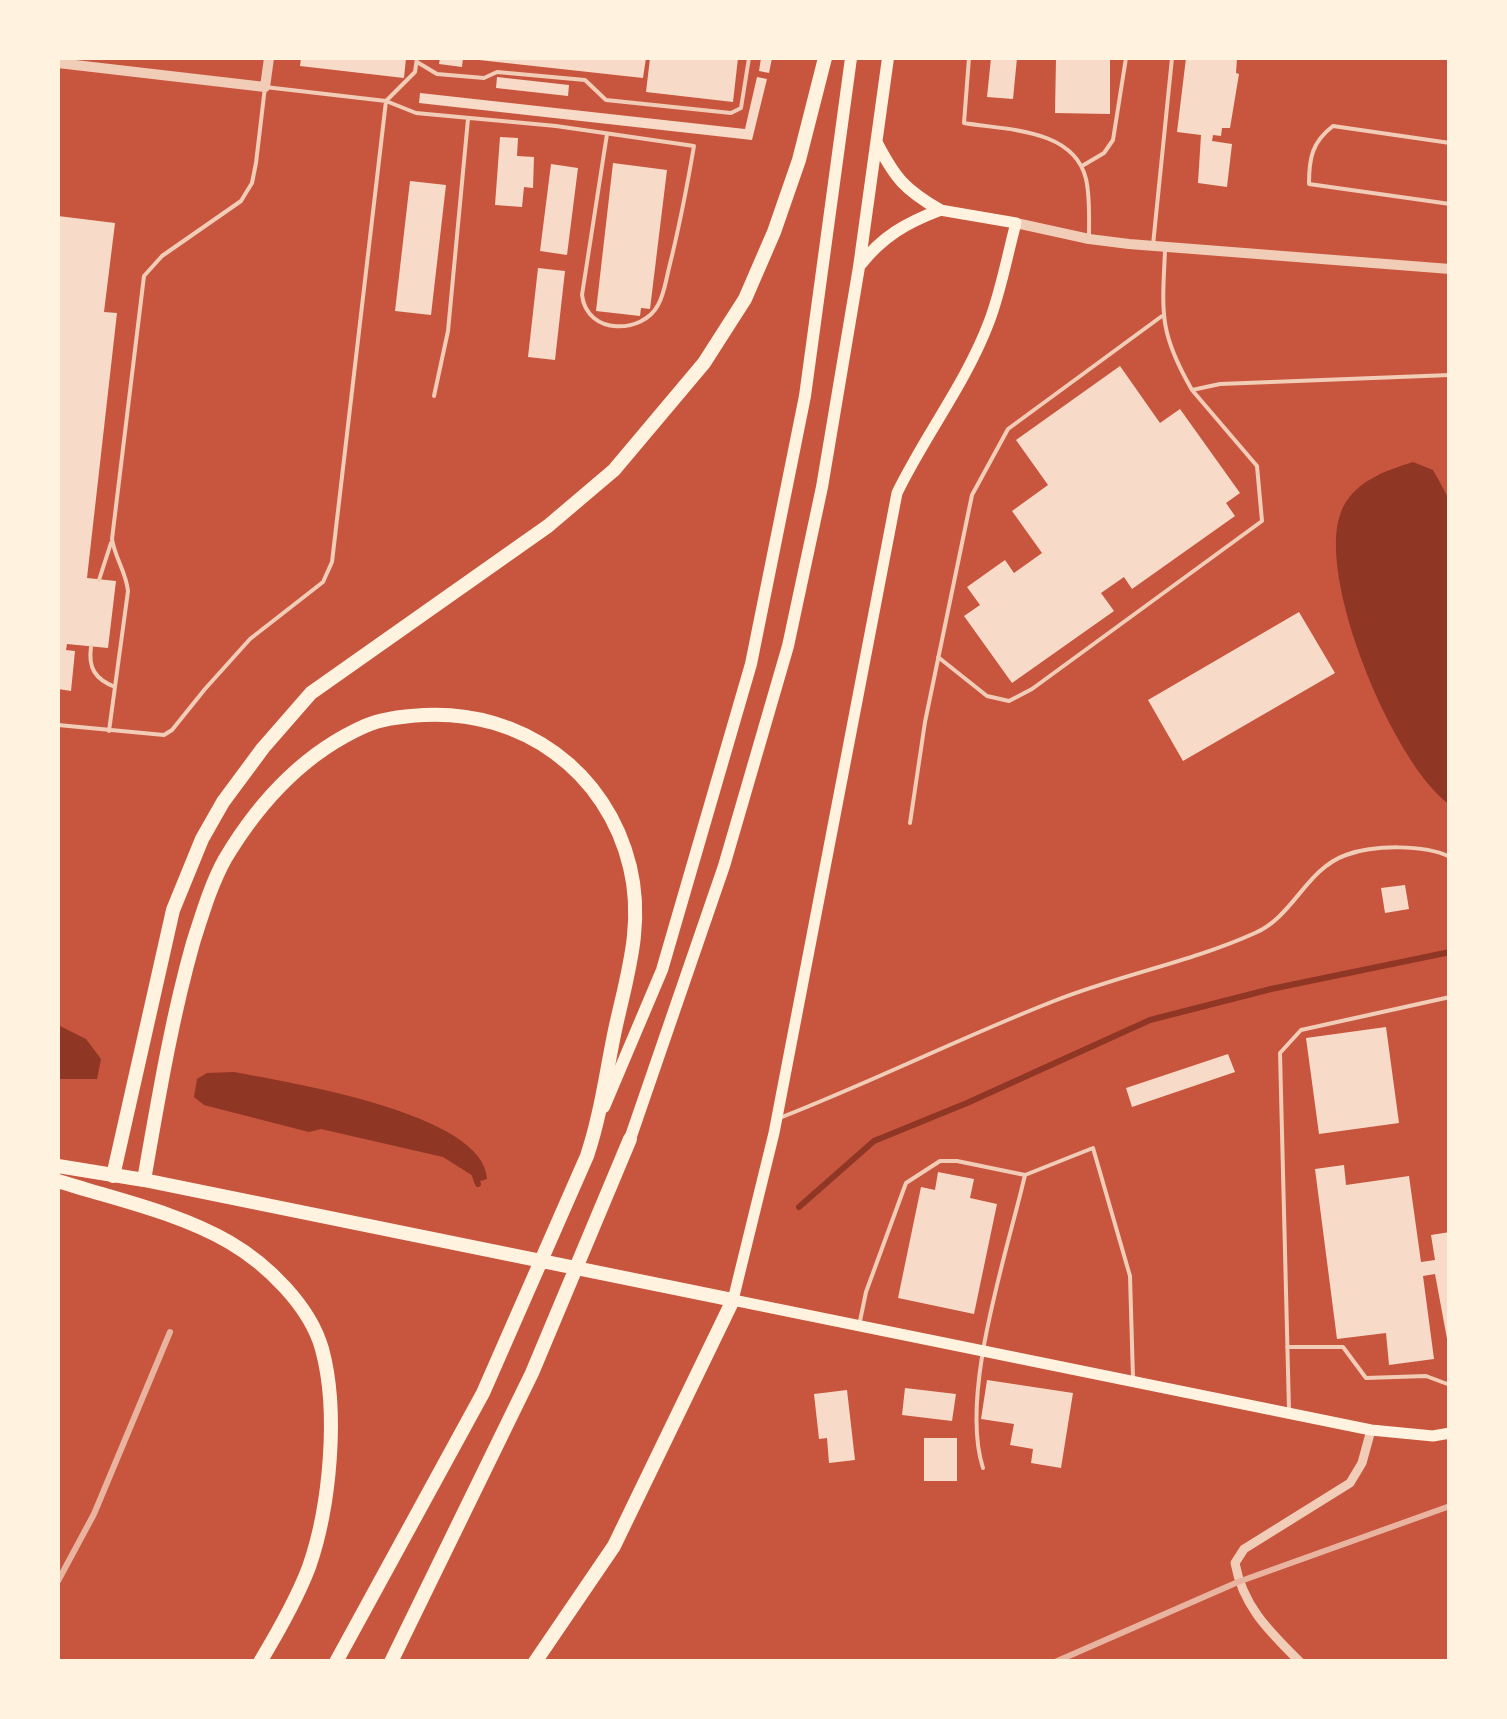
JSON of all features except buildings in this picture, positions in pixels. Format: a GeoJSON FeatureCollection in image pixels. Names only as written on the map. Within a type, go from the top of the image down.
{"type":"FeatureCollection","features":[{"type":"Feature","properties":{"kind":"highway"},"geometry":{"type":"LineString","coordinates":[[113,1176],[173,910],[202,838],[223,802],[262,748],[311,693],[548,526],[614,470],[704,363],[745,299],[774,232],[798,160],[824,58]]}},
{"type":"Feature","properties":{"kind":"highway"},"geometry":{"type":"LineString","coordinates":[[144,1180],[184,975],[202,916],[223,862],[249,822],[286,778],[332,743],[369,724],[404,716],[470,717],[527,734],[574,766],[611,816],[630,868],[636,934],[599,1120],[588,1156],[483,1393],[336,1662]]}},
{"type":"Feature","properties":{"kind":"highway"},"geometry":{"type":"LineString","coordinates":[[391,1662],[532,1373],[630,1139]]}},
{"type":"Feature","properties":{"kind":"highway"},"geometry":{"type":"LineString","coordinates":[[58,1162],[80,1170],[734,1300],[614,1546],[534,1662]]}},
{"type":"Feature","properties":{"kind":"highway"},"geometry":{"type":"LineString","coordinates":[[58,1181],[184,1222],[230,1242],[267,1271],[303,1310],[322,1347],[330,1436],[324,1504],[309,1567],[260,1662]]}},
{"type":"Feature","properties":{"kind":"main road"},"geometry":{"type":"LineString","coordinates":[[599,1120],[662,970],[751,664],[805,396],[851,58]]}},
{"type":"Feature","properties":{"kind":"main road"},"geometry":{"type":"LineString","coordinates":[[630,1139],[724,866],[788,646],[822,487],[859,267],[888,58]]}},
{"type":"Feature","properties":{"kind":"main road"},"geometry":{"type":"LineString","coordinates":[[877,143],[894,176],[911,194],[940,210],[1016,224],[990,321],[897,493],[777,1118],[734,1300],[1371,1430],[1433,1436],[1450,1433]]}},
{"type":"Feature","properties":{"kind":"main road"},"geometry":{"type":"LineString","coordinates":[[859,267],[878,242],[905,223],[940,210]]}},
{"type":"Feature","properties":{"kind":"street"},"geometry":{"type":"LineString","coordinates":[[58,64],[265,87],[268,58]]}},
{"type":"Feature","properties":{"kind":"street"},"geometry":{"type":"LineString","coordinates":[[1016,224],[1089,239],[1450,268]]}},
{"type":"Feature","properties":{"kind":"street"},"geometry":{"type":"LineString","coordinates":[[1300,1662],[1259,1621],[1238,1582],[1235,1563],[1244,1550],[1350,1484],[1362,1463],[1371,1430]]}},
{"type":"Feature","properties":{"kind":"lane"},"geometry":{"type":"LineString","coordinates":[[58,725],[154,736],[172,730],[204,688],[250,639],[323,582],[332,562],[386,101],[415,72],[417,60],[437,74],[484,78],[497,72],[584,80],[606,100],[731,112],[741,108],[749,58]]}},
{"type":"Feature","properties":{"kind":"lane"},"geometry":{"type":"LineString","coordinates":[[969,58],[964,122],[1048,138],[1064,146],[1081,166],[1088,194],[1089,239]]}},
{"type":"Feature","properties":{"kind":"lane"},"geometry":{"type":"LineString","coordinates":[[1081,166],[1104,153],[1113,140],[1126,58]]}},
{"type":"Feature","properties":{"kind":"lane"},"geometry":{"type":"LineString","coordinates":[[938,657],[987,696],[1009,701],[1032,689],[1262,521],[1256,466],[1192,390],[1172,354],[1162,316],[1159,246],[1172,58]]}},
{"type":"Feature","properties":{"kind":"lane"},"geometry":{"type":"LineString","coordinates":[[99,580],[112,538],[144,276],[162,256],[241,202],[252,183],[265,87],[386,101],[416,113],[607,134],[694,146],[682,215],[658,307],[645,319],[629,324],[597,323],[590,317],[582,295],[607,134]]}},
{"type":"Feature","properties":{"kind":"lane"},"geometry":{"type":"LineString","coordinates":[[434,396],[448,331],[468,119]]}},
{"type":"Feature","properties":{"kind":"lane"},"geometry":{"type":"LineString","coordinates":[[1450,143],[1333,126],[1318,137],[1309,158],[1309,184],[1450,204]]}},
{"type":"Feature","properties":{"kind":"lane"},"geometry":{"type":"LineString","coordinates":[[910,823],[924,722],[972,495],[1008,429],[1162,316]]}},
{"type":"Feature","properties":{"kind":"lane"},"geometry":{"type":"LineString","coordinates":[[1192,390],[1220,384],[1450,375]]}},
{"type":"Feature","properties":{"kind":"lane"},"geometry":{"type":"LineString","coordinates":[[109,731],[128,592],[127,578],[114,552],[112,538]]}},
{"type":"Feature","properties":{"kind":"lane"},"geometry":{"type":"LineString","coordinates":[[91,646],[95,675],[115,686]]}},
{"type":"Feature","properties":{"kind":"lane"},"geometry":{"type":"LineString","coordinates":[[777,1118],[1056,1000],[1259,932],[1286,909],[1324,866],[1348,854],[1405,848],[1435,850],[1450,857]]}},
{"type":"Feature","properties":{"kind":"lane"},"geometry":{"type":"LineString","coordinates":[[1290,1413],[1280,1054],[1302,1030],[1449,998]]}},
{"type":"Feature","properties":{"kind":"lane"},"geometry":{"type":"LineString","coordinates":[[859,1325],[866,1292],[906,1183],[940,1161],[1025,1175],[1093,1148],[1130,1276],[1132,1381]]}},
{"type":"Feature","properties":{"kind":"lane"},"geometry":{"type":"LineString","coordinates":[[983,1468],[974,1423],[983,1351],[1025,1175]]}},
{"type":"Feature","properties":{"kind":"lane"},"geometry":{"type":"LineString","coordinates":[[1287,1347],[1343,1348],[1366,1378],[1426,1376],[1450,1385]]}},
{"type":"Feature","properties":{"kind":"shaded area"},"geometry":{"type":"Polygon","coordinates":[[[1413,462],[1433,470],[1449,499],[1449,804],[1405,751],[1384,712],[1349,623],[1339,580],[1336,542],[1346,502],[1371,479],[1413,462]]]}},
{"type":"Feature","properties":{"kind":"shaded area"},"geometry":{"type":"Polygon","coordinates":[[[58,1025],[86,1039],[101,1059],[97,1079],[58,1079],[58,1025]]]}},
{"type":"Feature","properties":{"kind":"shaded area"},"geometry":{"type":"Polygon","coordinates":[[[234,1072],[336,1093],[420,1119],[454,1136],[478,1156],[487,1179],[481,1181],[443,1157],[321,1129],[309,1132],[204,1105],[194,1097],[197,1079],[207,1073],[234,1072]]]}},
{"type":"Feature","properties":{"kind":"waterway"},"geometry":{"type":"LineString","coordinates":[[799,1207],[874,1141],[1150,1020],[1271,989],[1450,952]]}},
{"type":"Feature","properties":{"kind":"waterway"},"geometry":{"type":"LineString","coordinates":[[473,1170],[478,1184]]}},
{"type":"Feature","properties":{"kind":"railway"},"geometry":{"type":"LineString","coordinates":[[58,1581],[94,1514],[170,1332]]}},
{"type":"Feature","properties":{"kind":"railway"},"geometry":{"type":"LineString","coordinates":[[1055,1662],[1238,1582],[1450,1506]]}}]}
